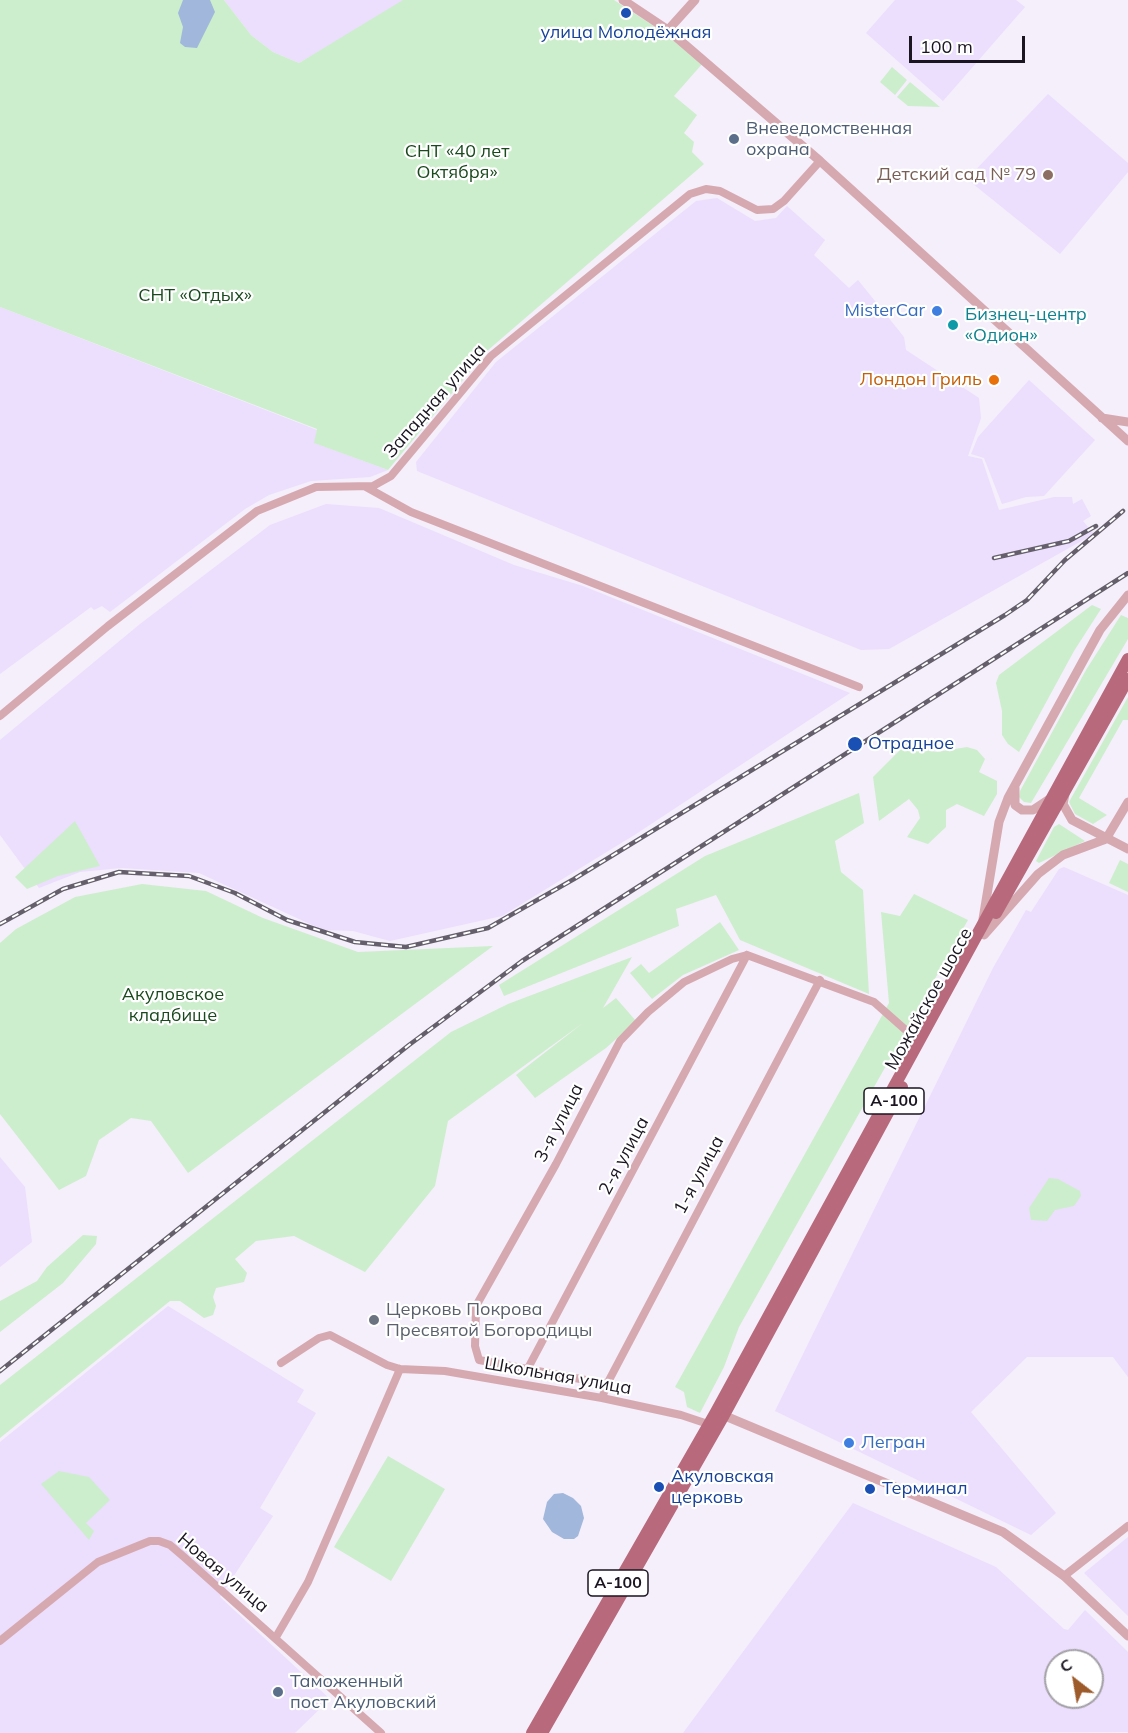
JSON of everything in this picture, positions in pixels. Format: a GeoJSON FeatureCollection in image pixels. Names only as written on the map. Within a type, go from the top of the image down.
{"type":"FeatureCollection","features":[{"type":"Feature","properties":{"kind":"main road","name":"Можайское шоссе"},"geometry":{"type":"LineString","coordinates":[[542,1733],[695,1465],[918,1040],[1048,800],[1128,659]]}},
{"type":"Feature","properties":{"kind":"main road","name":"Можайское шоссе"},"geometry":{"type":"LineString","coordinates":[[706,1428],[720,1414],[1128,679]]}},
{"type":"Feature","properties":{"kind":"main road","name":"А-100"},"geometry":{"type":"LineString","coordinates":[[532,1733],[706,1428]]}},
{"type":"Feature","properties":{"kind":"street"},"geometry":{"type":"LineString","coordinates":[[623,0],[668,30],[820,161],[1128,441]]}},
{"type":"Feature","properties":{"kind":"street"},"geometry":{"type":"LineString","coordinates":[[668,30],[695,0]]}},
{"type":"Feature","properties":{"kind":"street","name":"Западная улица"},"geometry":{"type":"LineString","coordinates":[[0,716],[108,626],[257,511],[316,487],[373,486],[390,476],[491,356],[690,194],[706,189],[720,191],[757,210],[773,209],[784,201],[820,161]]}},
{"type":"Feature","properties":{"kind":"street"},"geometry":{"type":"LineString","coordinates":[[1102,418],[1128,422]]}},
{"type":"Feature","properties":{"kind":"street"},"geometry":{"type":"LineString","coordinates":[[365,486],[421,516],[859,687]]}},
{"type":"Feature","properties":{"kind":"street"},"geometry":{"type":"LineString","coordinates":[[983,921],[999,822],[1017,780],[1100,630],[1128,595]]}},
{"type":"Feature","properties":{"kind":"street"},"geometry":{"type":"LineString","coordinates":[[1017,780],[1013,797],[1015,805],[1022,810],[1033,810],[1048,800]]}},
{"type":"Feature","properties":{"kind":"street"},"geometry":{"type":"LineString","coordinates":[[1066,789],[1063,804],[1072,820],[1128,849]]}},
{"type":"Feature","properties":{"kind":"street"},"geometry":{"type":"LineString","coordinates":[[984,935],[1038,874],[1063,855],[1106,839],[1128,802]]}},
{"type":"Feature","properties":{"kind":"street"},"geometry":{"type":"LineString","coordinates":[[747,955],[820,980],[874,1002],[918,1040]]}},
{"type":"Feature","properties":{"kind":"street","name":"3-я улица"},"geometry":{"type":"LineString","coordinates":[[527,1370],[479,1360],[475,1346],[476,1306],[556,1164],[614,1050],[648,1012],[672,990],[732,959],[747,955]]}},
{"type":"Feature","properties":{"kind":"street","name":"2-я улица"},"geometry":{"type":"LineString","coordinates":[[527,1370],[747,955]]}},
{"type":"Feature","properties":{"kind":"street","name":"1-я улица"},"geometry":{"type":"LineString","coordinates":[[602,1398],[607,1384],[820,980]]}},
{"type":"Feature","properties":{"kind":"street","name":"Школьная улица"},"geometry":{"type":"LineString","coordinates":[[281,1363],[319,1338],[330,1335],[369,1356],[400,1369],[445,1371],[602,1398],[681,1415],[706,1428]]}},
{"type":"Feature","properties":{"kind":"street"},"geometry":{"type":"LineString","coordinates":[[276,1637],[308,1582],[400,1369]]}},
{"type":"Feature","properties":{"kind":"street"},"geometry":{"type":"LineString","coordinates":[[527,1370],[607,1384]]}},
{"type":"Feature","properties":{"kind":"street"},"geometry":{"type":"LineString","coordinates":[[720,1414],[1003,1532],[1064,1576],[1128,1636]]}},
{"type":"Feature","properties":{"kind":"street"},"geometry":{"type":"LineString","coordinates":[[1064,1576],[1128,1526]]}},
{"type":"Feature","properties":{"kind":"street","name":"Новая улица"},"geometry":{"type":"LineString","coordinates":[[0,1641],[98,1562],[150,1541],[159,1541],[170,1545],[276,1637],[381,1733]]}},
{"type":"Feature","properties":{"kind":"shaded area"},"geometry":{"type":"Polygon","coordinates":[[[224,0],[406,0],[299,63],[273,52],[251,35],[224,0]]]}},
{"type":"Feature","properties":{"kind":"shaded area"},"geometry":{"type":"Polygon","coordinates":[[[895,0],[1016,0],[1025,7],[943,101],[866,33],[895,0]]]}},
{"type":"Feature","properties":{"kind":"shaded area","name":"Детский сад № 79"},"geometry":{"type":"Polygon","coordinates":[[[1048,94],[1128,163],[1128,172],[1060,254],[967,179],[1048,94]]]}},
{"type":"Feature","properties":{"kind":"shaded area"},"geometry":{"type":"Polygon","coordinates":[[[717,198],[755,221],[776,218],[787,206],[825,240],[814,255],[849,288],[858,280],[904,337],[906,350],[979,398],[981,418],[968,456],[982,459],[999,510],[1054,497],[1072,497],[1073,504],[1082,499],[1091,516],[1083,521],[1094,534],[889,649],[861,650],[417,471],[416,462],[496,362],[696,201],[717,198]]]}},
{"type":"Feature","properties":{"kind":"shaded area"},"geometry":{"type":"Polygon","coordinates":[[[0,307],[317,430],[315,443],[388,470],[370,477],[311,481],[269,495],[245,509],[110,612],[102,606],[94,610],[91,607],[0,674],[0,307]]]}},
{"type":"Feature","properties":{"kind":"shaded area"},"geometry":{"type":"Polygon","coordinates":[[[1029,380],[1095,440],[1044,496],[1026,497],[1002,504],[984,458],[971,454],[978,437],[1029,380]]]}},
{"type":"Feature","properties":{"kind":"shaded area"},"geometry":{"type":"Polygon","coordinates":[[[326,504],[379,508],[514,565],[583,586],[850,693],[636,834],[502,916],[390,941],[353,931],[323,930],[199,873],[121,868],[80,872],[39,888],[0,835],[0,740],[140,624],[270,525],[326,504]]]}},
{"type":"Feature","properties":{"kind":"shaded area"},"geometry":{"type":"Polygon","coordinates":[[[1064,867],[1128,895],[1128,1377],[1113,1357],[1027,1357],[971,1412],[1056,1513],[1031,1535],[775,1411],[993,968],[1026,910],[1031,912],[1059,869],[1064,867]]]}},
{"type":"Feature","properties":{"kind":"shaded area"},"geometry":{"type":"Polygon","coordinates":[[[0,1157],[25,1187],[32,1242],[0,1267],[0,1157]]]}},
{"type":"Feature","properties":{"kind":"shaded area"},"geometry":{"type":"Polygon","coordinates":[[[168,1306],[304,1390],[297,1402],[316,1413],[260,1508],[273,1516],[220,1597],[330,1699],[295,1733],[0,1733],[0,1442],[168,1306]]]}},
{"type":"Feature","properties":{"kind":"shaded area"},"geometry":{"type":"Polygon","coordinates":[[[853,1503],[996,1567],[1064,1629],[1068,1630],[1085,1610],[1128,1652],[1128,1732],[683,1733],[853,1503]]]}},
{"type":"Feature","properties":{"kind":"shaded area"},"geometry":{"type":"Polygon","coordinates":[[[1128,1537],[1128,1616],[1084,1573],[1128,1537]]]}},
{"type":"Feature","properties":{"kind":"green space"},"geometry":{"type":"Polygon","coordinates":[[[0,0],[224,0],[251,35],[273,52],[299,63],[403,0],[614,0],[666,34],[703,63],[674,96],[697,115],[684,133],[694,142],[692,152],[704,164],[487,351],[388,470],[314,443],[317,429],[0,307],[0,0]]]}},
{"type":"Feature","properties":{"kind":"green space"},"geometry":{"type":"Polygon","coordinates":[[[892,67],[907,80],[895,95],[880,82],[892,67]]]}},
{"type":"Feature","properties":{"kind":"green space"},"geometry":{"type":"Polygon","coordinates":[[[910,82],[940,107],[908,106],[897,97],[910,82]]]}},
{"type":"Feature","properties":{"kind":"green space"},"geometry":{"type":"Polygon","coordinates":[[[1092,605],[1101,609],[1074,651],[1019,752],[1008,744],[1002,735],[1002,711],[996,683],[999,675],[1092,605]]]}},
{"type":"Feature","properties":{"kind":"green space"},"geometry":{"type":"Polygon","coordinates":[[[1121,615],[1128,618],[1128,639],[1031,803],[1024,802],[1019,797],[1020,791],[1086,670],[1121,615]]]}},
{"type":"Feature","properties":{"kind":"green space"},"geometry":{"type":"Polygon","coordinates":[[[1128,697],[1128,720],[1123,720],[1079,798],[1107,815],[1093,824],[1075,814],[1069,802],[1128,697]]]}},
{"type":"Feature","properties":{"kind":"green space"},"geometry":{"type":"Polygon","coordinates":[[[908,742],[925,750],[937,752],[967,747],[977,750],[985,759],[979,772],[997,781],[997,794],[984,816],[957,804],[946,810],[946,827],[928,844],[907,837],[920,818],[918,810],[909,799],[879,821],[873,777],[908,742]]]}},
{"type":"Feature","properties":{"kind":"green space"},"geometry":{"type":"Polygon","coordinates":[[[859,793],[864,823],[835,841],[841,872],[863,890],[869,994],[740,940],[716,895],[676,909],[679,926],[504,996],[499,985],[705,856],[859,793]]]}},
{"type":"Feature","properties":{"kind":"green space"},"geometry":{"type":"Polygon","coordinates":[[[75,821],[100,866],[58,876],[27,889],[15,877],[75,821]]]}},
{"type":"Feature","properties":{"kind":"green space"},"geometry":{"type":"Polygon","coordinates":[[[1059,824],[1085,841],[1039,863],[1036,861],[1054,827],[1059,824]]]}},
{"type":"Feature","properties":{"kind":"green space"},"geometry":{"type":"Polygon","coordinates":[[[1120,860],[1128,864],[1128,892],[1109,883],[1120,860]]]}},
{"type":"Feature","properties":{"kind":"green space","name":"Акуловское кладбище"},"geometry":{"type":"Polygon","coordinates":[[[142,884],[206,891],[263,918],[358,952],[493,946],[188,1173],[151,1121],[131,1118],[99,1140],[86,1176],[59,1190],[0,1114],[0,943],[16,929],[75,897],[142,884]]]}},
{"type":"Feature","properties":{"kind":"green space"},"geometry":{"type":"Polygon","coordinates":[[[914,894],[968,920],[739,1327],[724,1367],[700,1413],[687,1407],[684,1392],[675,1387],[889,1003],[881,912],[900,916],[914,894]]]}},
{"type":"Feature","properties":{"kind":"green space"},"geometry":{"type":"Polygon","coordinates":[[[720,922],[739,950],[683,975],[652,999],[630,973],[641,964],[649,973],[720,922]]]}},
{"type":"Feature","properties":{"kind":"green space"},"geometry":{"type":"Polygon","coordinates":[[[632,957],[603,1008],[616,998],[636,1021],[606,1048],[535,1098],[516,1075],[583,1023],[448,1121],[435,1186],[365,1272],[294,1236],[256,1241],[235,1259],[247,1273],[244,1282],[216,1288],[213,1297],[216,1306],[213,1315],[204,1318],[180,1301],[170,1301],[0,1438],[0,1385],[451,1032],[508,1004],[632,957]]]}},
{"type":"Feature","properties":{"kind":"green space"},"geometry":{"type":"Polygon","coordinates":[[[1049,1178],[1058,1179],[1080,1191],[1081,1196],[1074,1206],[1055,1210],[1047,1221],[1031,1220],[1029,1208],[1049,1178]]]}},
{"type":"Feature","properties":{"kind":"green space"},"geometry":{"type":"Polygon","coordinates":[[[83,1235],[97,1236],[96,1244],[63,1283],[0,1332],[0,1301],[37,1281],[47,1267],[83,1235]]]}},
{"type":"Feature","properties":{"kind":"green space"},"geometry":{"type":"Polygon","coordinates":[[[388,1456],[445,1489],[391,1581],[334,1547],[388,1456]]]}},
{"type":"Feature","properties":{"kind":"green space"},"geometry":{"type":"Polygon","coordinates":[[[59,1471],[89,1477],[110,1500],[86,1523],[94,1531],[89,1540],[41,1484],[59,1471]]]}},
{"type":"Feature","properties":{"kind":"water"},"geometry":{"type":"Polygon","coordinates":[[[183,0],[210,0],[215,12],[197,48],[185,47],[180,43],[183,27],[178,13],[183,0]]]}},
{"type":"Feature","properties":{"kind":"water"},"geometry":{"type":"Polygon","coordinates":[[[563,1493],[573,1498],[581,1506],[584,1518],[578,1536],[574,1539],[564,1539],[552,1532],[543,1519],[547,1502],[554,1494],[563,1493]]]}},
{"type":"Feature","properties":{"kind":"railway"},"geometry":{"type":"LineString","coordinates":[[0,924],[63,889],[119,872],[189,876],[235,893],[287,920],[355,942],[406,947],[488,928],[574,879],[1005,615],[1027,600],[1065,560],[1123,511]]}},
{"type":"Feature","properties":{"kind":"railway"},"geometry":{"type":"LineString","coordinates":[[994,558],[1069,541],[1096,526]]}},
{"type":"Feature","properties":{"kind":"railway"},"geometry":{"type":"LineString","coordinates":[[0,1371],[409,1045],[522,961],[1128,573]]}},
{"type":"Feature","properties":{"kind":"place","name":"улица Молодёжная"},"geometry":{"type":"Point","coordinates":[626,13]}},
{"type":"Feature","properties":{"kind":"place","name":"Вневедомственная охрана"},"geometry":{"type":"Point","coordinates":[734,139]}},
{"type":"Feature","properties":{"kind":"place","name":"Детский сад № 79"},"geometry":{"type":"Point","coordinates":[1048,175]}},
{"type":"Feature","properties":{"kind":"place","name":"MisterCar"},"geometry":{"type":"Point","coordinates":[937,311]}},
{"type":"Feature","properties":{"kind":"place","name":"Бизнец-центр «Одион»"},"geometry":{"type":"Point","coordinates":[953,325]}},
{"type":"Feature","properties":{"kind":"place","name":"Лондон Гриль"},"geometry":{"type":"Point","coordinates":[994,380]}},
{"type":"Feature","properties":{"kind":"place","name":"Отрадное"},"geometry":{"type":"Point","coordinates":[855,744]}},
{"type":"Feature","properties":{"kind":"place","name":"Церковь Покрова Пресвятой Богородицы"},"geometry":{"type":"Point","coordinates":[374,1320]}},
{"type":"Feature","properties":{"kind":"place","name":"Легран"},"geometry":{"type":"Point","coordinates":[849,1443]}},
{"type":"Feature","properties":{"kind":"place","name":"Акуловская церковь"},"geometry":{"type":"Point","coordinates":[659,1487]}},
{"type":"Feature","properties":{"kind":"place","name":"Терминал"},"geometry":{"type":"Point","coordinates":[870,1489]}},
{"type":"Feature","properties":{"kind":"place","name":"Таможенный пост Акуловский"},"geometry":{"type":"Point","coordinates":[278,1692]}},
{"type":"Feature","properties":{"kind":"park label","name":"СНТ «40 лет Октября»"},"geometry":{"type":"Point","coordinates":[457,162]}},
{"type":"Feature","properties":{"kind":"park label","name":"СНТ «Отдых»"},"geometry":{"type":"Point","coordinates":[195,296]}}]}
